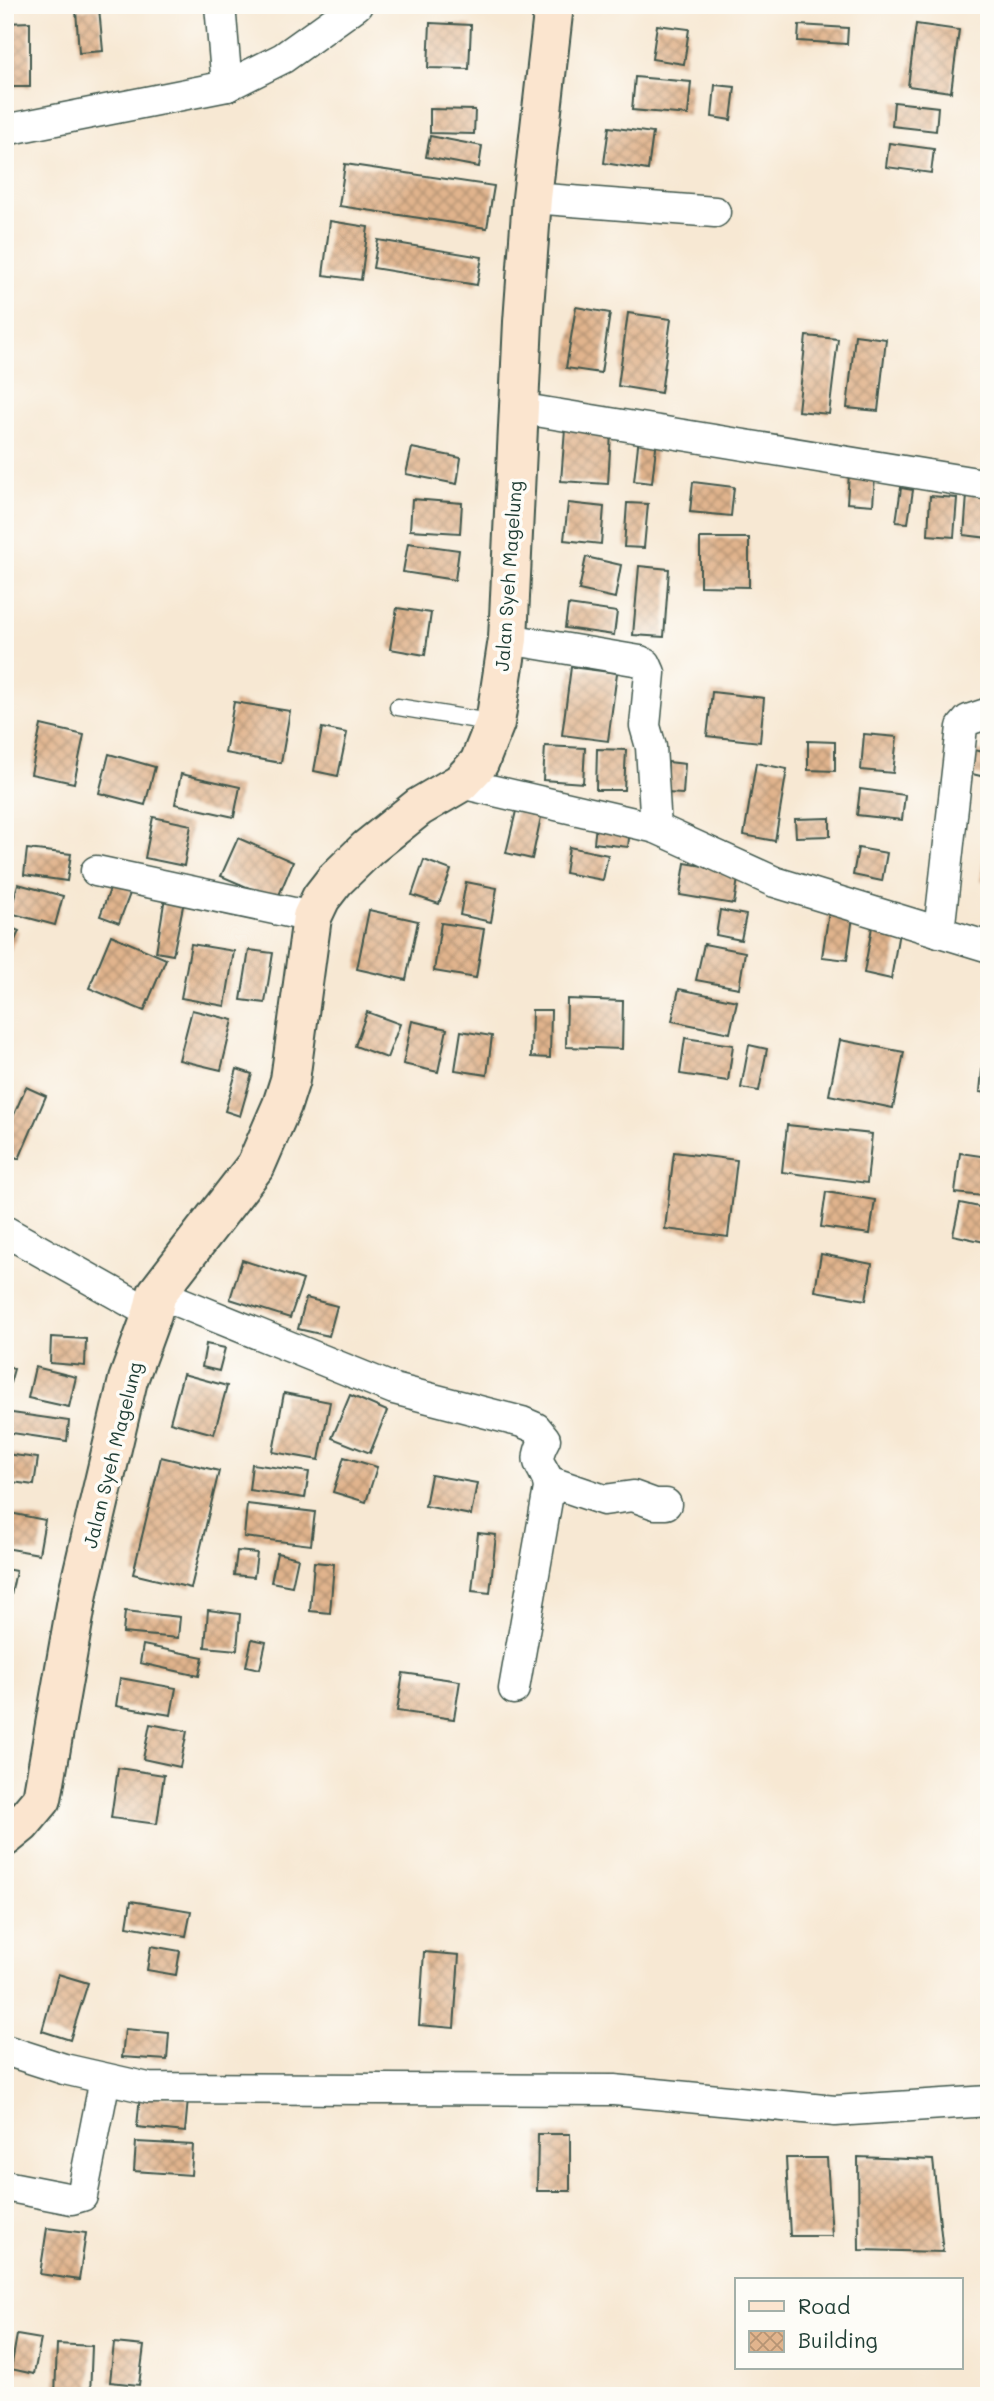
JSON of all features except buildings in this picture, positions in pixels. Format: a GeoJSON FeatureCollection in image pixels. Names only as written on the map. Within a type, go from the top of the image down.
{"type":"FeatureCollection","features":[{"type":"Feature","properties":{"kind":"street"},"geometry":{"type":"LineString","coordinates":[[220,5],[226,86]]}},
{"type":"Feature","properties":{"kind":"street"},"geometry":{"type":"LineString","coordinates":[[5,130],[226,86],[282,58],[357,5]]}},
{"type":"Feature","properties":{"kind":"street","name":"Jalan Syeh Magelung"},"geometry":{"type":"LineString","coordinates":[[5,1837],[21,1824],[42,1799],[79,1588],[128,1380],[154,1303],[256,1165],[290,1080],[312,917],[321,898],[335,880],[368,848],[419,807],[460,783],[479,763],[495,723],[508,639],[532,198],[554,5]]}},
{"type":"Feature","properties":{"kind":"street"},"geometry":{"type":"LineString","coordinates":[[532,198],[715,212]]}},
{"type":"Feature","properties":{"kind":"street"},"geometry":{"type":"LineString","coordinates":[[519,408],[989,485]]}},
{"type":"Feature","properties":{"kind":"street"},"geometry":{"type":"LineString","coordinates":[[508,639],[646,664],[650,677],[645,726],[651,747],[656,828]]}},
{"type":"Feature","properties":{"kind":"street"},"geometry":{"type":"LineString","coordinates":[[939,932],[962,727],[968,720],[989,713]]}},
{"type":"Feature","properties":{"kind":"street"},"geometry":{"type":"LineString","coordinates":[[460,783],[656,828],[775,882],[989,947]]}},
{"type":"Feature","properties":{"kind":"street"},"geometry":{"type":"LineString","coordinates":[[96,871],[312,917]]}},
{"type":"Feature","properties":{"kind":"street"},"geometry":{"type":"LineString","coordinates":[[5,1231],[154,1303],[394,1390],[536,1427],[545,1439],[537,1459],[549,1488],[513,1689]]}},
{"type":"Feature","properties":{"kind":"street"},"geometry":{"type":"LineString","coordinates":[[548,1481],[604,1500],[633,1496],[655,1504],[666,1504]]}},
{"type":"Feature","properties":{"kind":"street"},"geometry":{"type":"LineString","coordinates":[[5,2050],[64,2069],[148,2088],[614,2090],[835,2111],[989,2101]]}},
{"type":"Feature","properties":{"kind":"street"},"geometry":{"type":"LineString","coordinates":[[5,2186],[72,2199],[82,2196],[105,2079]]}},
{"type":"Feature","properties":{"kind":"lane"},"geometry":{"type":"LineString","coordinates":[[398,707],[495,723]]}}]}
